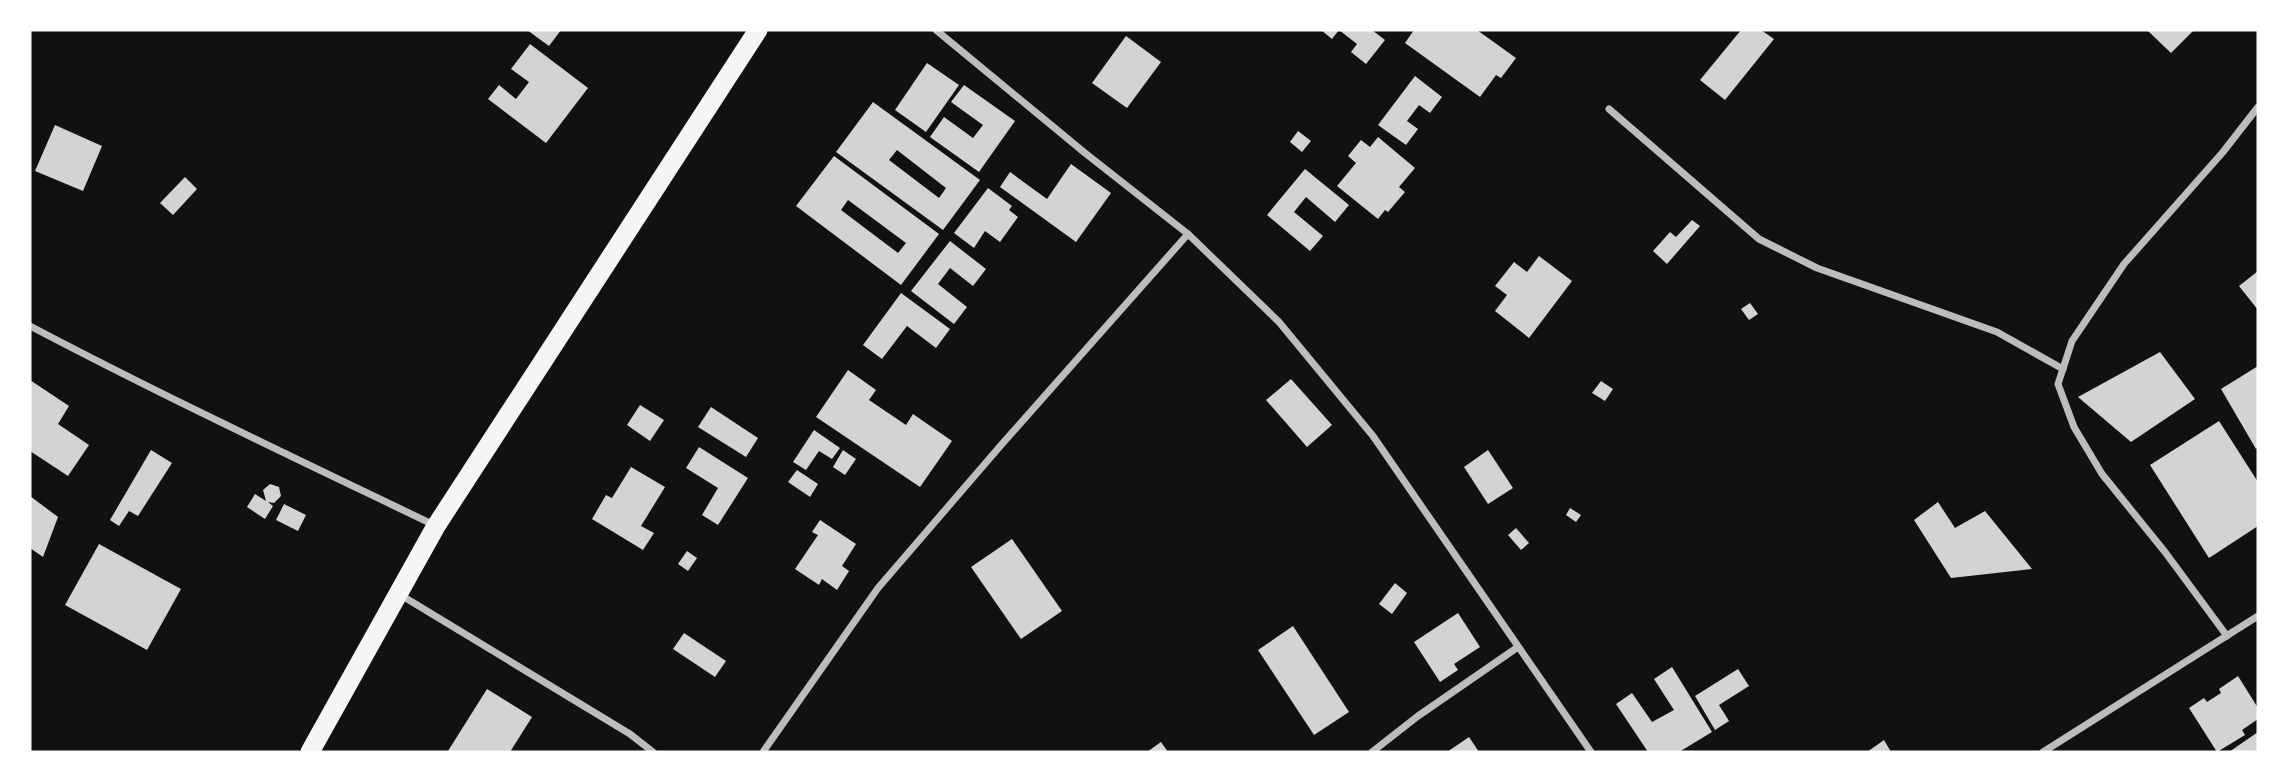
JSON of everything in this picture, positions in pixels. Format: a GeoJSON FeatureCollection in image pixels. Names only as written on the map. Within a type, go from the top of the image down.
{"type":"FeatureCollection","features":[{"type":"Feature","properties":{"kind":"highway"},"geometry":{"type":"LineString","coordinates":[[310,752],[436,526],[758,30]]}},
{"type":"Feature","properties":{"kind":"street"},"geometry":{"type":"LineString","coordinates":[[936,30],[1188,234],[1279,322],[1373,436],[1591,752]]}},
{"type":"Feature","properties":{"kind":"street"},"geometry":{"type":"LineString","coordinates":[[2227,636],[2165,552],[2102,474],[2074,426],[2058,384],[2072,341],[2124,264],[2223,152],[2258,107]]}},
{"type":"Feature","properties":{"kind":"street"},"geometry":{"type":"LineString","coordinates":[[1609,110],[1759,239],[1817,268],[1997,332],[2063,369]]}},
{"type":"Feature","properties":{"kind":"street"},"geometry":{"type":"LineString","coordinates":[[763,752],[878,588],[1188,234]]}},
{"type":"Feature","properties":{"kind":"street"},"geometry":{"type":"LineString","coordinates":[[30,326],[174,400],[436,526]]}},
{"type":"Feature","properties":{"kind":"street"},"geometry":{"type":"LineString","coordinates":[[398,593],[630,734],[653,752]]}},
{"type":"Feature","properties":{"kind":"street"},"geometry":{"type":"LineString","coordinates":[[2043,752],[2258,616]]}},
{"type":"Feature","properties":{"kind":"street"},"geometry":{"type":"LineString","coordinates":[[1372,752],[1418,716],[1518,647]]}},
{"type":"Feature","properties":{"kind":"building"},"geometry":{"type":"Polygon","coordinates":[[[527,30],[561,30],[549,46],[527,30]]]}},
{"type":"Feature","properties":{"kind":"building"},"geometry":{"type":"Polygon","coordinates":[[[1321,30],[1339,30],[1332,39],[1321,30]]]}},
{"type":"Feature","properties":{"kind":"building"},"geometry":{"type":"Polygon","coordinates":[[[1339,30],[1372,30],[1385,40],[1366,64],[1351,52],[1357,44],[1339,30]]]}},
{"type":"Feature","properties":{"kind":"building"},"geometry":{"type":"Polygon","coordinates":[[[1414,30],[1477,30],[1516,58],[1501,78],[1496,75],[1480,97],[1405,43],[1414,30]]]}},
{"type":"Feature","properties":{"kind":"building"},"geometry":{"type":"Polygon","coordinates":[[[1741,30],[1761,30],[1774,39],[1725,100],[1700,80],[1741,30]]]}},
{"type":"Feature","properties":{"kind":"building"},"geometry":{"type":"Polygon","coordinates":[[[2147,30],[2194,30],[2171,53],[2147,30]]]}},
{"type":"Feature","properties":{"kind":"building"},"geometry":{"type":"Polygon","coordinates":[[[1126,36],[1161,62],[1127,108],[1092,83],[1126,36]]]}},
{"type":"Feature","properties":{"kind":"building"},"geometry":{"type":"Polygon","coordinates":[[[530,44],[588,88],[546,143],[488,99],[499,85],[516,99],[529,82],[511,69],[530,44]]]}},
{"type":"Feature","properties":{"kind":"building"},"geometry":{"type":"Polygon","coordinates":[[[927,63],[959,85],[926,132],[895,110],[927,63]]]}},
{"type":"Feature","properties":{"kind":"building"},"geometry":{"type":"Polygon","coordinates":[[[1415,76],[1442,97],[1430,113],[1419,105],[1407,121],[1418,129],[1406,145],[1378,125],[1415,76]]]}},
{"type":"Feature","properties":{"kind":"building"},"geometry":{"type":"Polygon","coordinates":[[[964,85],[1015,121],[979,172],[930,137],[944,117],[973,138],[983,125],[951,102],[964,85]]]}},
{"type":"Feature","properties":{"kind":"building"},"geometry":{"type":"Polygon","coordinates":[[[873,102],[980,180],[943,230],[836,152],[873,102]],[[897,150],[889,160],[939,198],[946,188],[897,150]]]}},
{"type":"Feature","properties":{"kind":"building"},"geometry":{"type":"Polygon","coordinates":[[[55,125],[102,146],[83,191],[35,171],[55,125]]]}},
{"type":"Feature","properties":{"kind":"building"},"geometry":{"type":"Polygon","coordinates":[[[1298,131],[1311,141],[1302,152],[1290,142],[1298,131]]]}},
{"type":"Feature","properties":{"kind":"building"},"geometry":{"type":"Polygon","coordinates":[[[1378,137],[1415,168],[1399,187],[1405,192],[1388,212],[1385,210],[1378,219],[1337,186],[1356,163],[1348,156],[1361,140],[1370,147],[1378,137]]]}},
{"type":"Feature","properties":{"kind":"building"},"geometry":{"type":"Polygon","coordinates":[[[834,156],[939,234],[901,285],[796,206],[834,156]],[[848,200],[841,210],[898,253],[906,243],[848,200]]]}},
{"type":"Feature","properties":{"kind":"building"},"geometry":{"type":"Polygon","coordinates":[[[1071,164],[1111,193],[1076,242],[1000,187],[1010,172],[1047,199],[1071,164]]]}},
{"type":"Feature","properties":{"kind":"building"},"geometry":{"type":"Polygon","coordinates":[[[1305,169],[1349,205],[1335,222],[1306,197],[1294,212],[1323,236],[1310,251],[1267,215],[1305,169]]]}},
{"type":"Feature","properties":{"kind":"building"},"geometry":{"type":"Polygon","coordinates":[[[185,177],[197,189],[173,215],[160,203],[185,177]]]}},
{"type":"Feature","properties":{"kind":"building"},"geometry":{"type":"Polygon","coordinates":[[[988,188],[1012,206],[1009,210],[1018,217],[1000,242],[985,231],[974,248],[954,233],[988,188]]]}},
{"type":"Feature","properties":{"kind":"building"},"geometry":{"type":"Polygon","coordinates":[[[1692,220],[1700,226],[1667,264],[1653,251],[1670,232],[1676,237],[1692,220]]]}},
{"type":"Feature","properties":{"kind":"building"},"geometry":{"type":"Polygon","coordinates":[[[950,241],[986,269],[973,286],[950,268],[938,284],[967,307],[954,324],[911,291],[950,241]]]}},
{"type":"Feature","properties":{"kind":"building"},"geometry":{"type":"Polygon","coordinates":[[[1539,256],[1572,281],[1529,338],[1495,311],[1507,295],[1495,286],[1514,262],[1527,272],[1539,256]]]}},
{"type":"Feature","properties":{"kind":"building"},"geometry":{"type":"Polygon","coordinates":[[[2258,271],[2258,310],[2239,286],[2258,271]]]}},
{"type":"Feature","properties":{"kind":"building"},"geometry":{"type":"Polygon","coordinates":[[[901,293],[950,329],[936,348],[907,326],[882,359],[863,345],[901,293]]]}},
{"type":"Feature","properties":{"kind":"building"},"geometry":{"type":"Polygon","coordinates":[[[1750,303],[1758,314],[1749,320],[1741,309],[1750,303]]]}},
{"type":"Feature","properties":{"kind":"building"},"geometry":{"type":"Polygon","coordinates":[[[2160,352],[2195,399],[2131,442],[2078,397],[2160,352]]]}},
{"type":"Feature","properties":{"kind":"building"},"geometry":{"type":"Polygon","coordinates":[[[2258,366],[2258,447],[2256,449],[2221,389],[2258,366]]]}},
{"type":"Feature","properties":{"kind":"building"},"geometry":{"type":"Polygon","coordinates":[[[848,370],[876,390],[869,400],[906,425],[913,414],[952,441],[920,487],[816,417],[848,370]]]}},
{"type":"Feature","properties":{"kind":"building"},"geometry":{"type":"Polygon","coordinates":[[[1291,379],[1332,425],[1307,447],[1266,400],[1291,379]]]}},
{"type":"Feature","properties":{"kind":"building"},"geometry":{"type":"Polygon","coordinates":[[[30,380],[69,406],[58,424],[89,445],[68,476],[30,451],[30,380]]]}},
{"type":"Feature","properties":{"kind":"building"},"geometry":{"type":"Polygon","coordinates":[[[1601,381],[1613,389],[1605,401],[1592,393],[1601,381]]]}},
{"type":"Feature","properties":{"kind":"building"},"geometry":{"type":"Polygon","coordinates":[[[640,405],[664,420],[650,441],[627,425],[640,405]]]}},
{"type":"Feature","properties":{"kind":"building"},"geometry":{"type":"Polygon","coordinates":[[[711,407],[758,438],[746,457],[698,427],[711,407]]]}},
{"type":"Feature","properties":{"kind":"building"},"geometry":{"type":"Polygon","coordinates":[[[2219,421],[2258,482],[2258,526],[2209,558],[2150,465],[2219,421]]]}},
{"type":"Feature","properties":{"kind":"building"},"geometry":{"type":"Polygon","coordinates":[[[814,430],[840,448],[832,459],[819,451],[806,470],[793,462],[814,430]]]}},
{"type":"Feature","properties":{"kind":"building"},"geometry":{"type":"Polygon","coordinates":[[[699,447],[748,478],[718,525],[702,515],[718,488],[686,468],[699,447]]]}},
{"type":"Feature","properties":{"kind":"building"},"geometry":{"type":"Polygon","coordinates":[[[151,450],[172,463],[138,516],[129,511],[119,526],[110,520],[151,450]]]}},
{"type":"Feature","properties":{"kind":"building"},"geometry":{"type":"Polygon","coordinates":[[[843,450],[856,459],[845,475],[833,467],[843,450]]]}},
{"type":"Feature","properties":{"kind":"building"},"geometry":{"type":"Polygon","coordinates":[[[1488,450],[1513,488],[1488,504],[1464,467],[1488,450]]]}},
{"type":"Feature","properties":{"kind":"building"},"geometry":{"type":"Polygon","coordinates":[[[631,467],[665,487],[641,526],[654,533],[643,550],[592,519],[606,495],[612,498],[631,467]]]}},
{"type":"Feature","properties":{"kind":"building"},"geometry":{"type":"Polygon","coordinates":[[[797,470],[818,484],[810,497],[788,482],[797,470]]]}},
{"type":"Feature","properties":{"kind":"building"},"geometry":{"type":"Polygon","coordinates":[[[270,484],[279,487],[281,496],[274,503],[268,502],[273,506],[265,519],[247,507],[255,494],[266,501],[263,490],[270,484]]]}},
{"type":"Feature","properties":{"kind":"building"},"geometry":{"type":"Polygon","coordinates":[[[30,496],[58,517],[43,557],[30,548],[30,496]]]}},
{"type":"Feature","properties":{"kind":"building"},"geometry":{"type":"Polygon","coordinates":[[[1938,502],[1955,528],[1985,511],[2032,569],[1951,578],[1914,520],[1938,502]]]}},
{"type":"Feature","properties":{"kind":"building"},"geometry":{"type":"Polygon","coordinates":[[[284,504],[306,515],[298,531],[276,520],[284,504]]]}},
{"type":"Feature","properties":{"kind":"building"},"geometry":{"type":"Polygon","coordinates":[[[1570,508],[1581,515],[1576,522],[1566,515],[1570,508]]]}},
{"type":"Feature","properties":{"kind":"building"},"geometry":{"type":"Polygon","coordinates":[[[820,520],[856,544],[842,566],[849,571],[837,590],[822,579],[819,585],[795,569],[818,535],[812,532],[820,520]]]}},
{"type":"Feature","properties":{"kind":"building"},"geometry":{"type":"Polygon","coordinates":[[[1516,528],[1529,543],[1521,550],[1508,535],[1516,528]]]}},
{"type":"Feature","properties":{"kind":"building"},"geometry":{"type":"Polygon","coordinates":[[[1012,539],[1062,611],[1021,639],[971,567],[1012,539]]]}},
{"type":"Feature","properties":{"kind":"building"},"geometry":{"type":"Polygon","coordinates":[[[99,544],[181,589],[147,650],[65,605],[99,544]]]}},
{"type":"Feature","properties":{"kind":"building"},"geometry":{"type":"Polygon","coordinates":[[[687,551],[697,558],[688,571],[678,564],[687,551]]]}},
{"type":"Feature","properties":{"kind":"building"},"geometry":{"type":"Polygon","coordinates":[[[1395,583],[1407,593],[1392,614],[1379,604],[1395,583]]]}},
{"type":"Feature","properties":{"kind":"building"},"geometry":{"type":"Polygon","coordinates":[[[1458,613],[1480,647],[1454,664],[1458,670],[1440,682],[1414,642],[1458,613]]]}},
{"type":"Feature","properties":{"kind":"building"},"geometry":{"type":"Polygon","coordinates":[[[1293,626],[1349,712],[1314,735],[1258,650],[1293,626]]]}},
{"type":"Feature","properties":{"kind":"building"},"geometry":{"type":"Polygon","coordinates":[[[684,633],[726,661],[715,677],[673,649],[684,633]]]}},
{"type":"Feature","properties":{"kind":"building"},"geometry":{"type":"Polygon","coordinates":[[[1672,667],[1712,732],[1679,752],[1648,752],[1616,704],[1632,693],[1652,722],[1674,710],[1654,679],[1672,667]]]}},
{"type":"Feature","properties":{"kind":"building"},"geometry":{"type":"Polygon","coordinates":[[[1738,669],[1749,686],[1719,705],[1729,721],[1715,730],[1695,696],[1738,669]]]}},
{"type":"Feature","properties":{"kind":"building"},"geometry":{"type":"Polygon","coordinates":[[[2238,676],[2258,708],[2258,719],[2242,730],[2245,735],[2217,752],[2189,708],[2204,698],[2207,702],[2221,693],[2219,689],[2238,676]]]}},
{"type":"Feature","properties":{"kind":"building"},"geometry":{"type":"Polygon","coordinates":[[[487,689],[532,717],[510,752],[448,751],[487,689]]]}},
{"type":"Feature","properties":{"kind":"building"},"geometry":{"type":"Polygon","coordinates":[[[2258,732],[2258,752],[2229,752],[2258,732]]]}},
{"type":"Feature","properties":{"kind":"building"},"geometry":{"type":"Polygon","coordinates":[[[1469,737],[1479,752],[1447,752],[1469,737]]]}},
{"type":"Feature","properties":{"kind":"building"},"geometry":{"type":"Polygon","coordinates":[[[1884,740],[1891,752],[1867,752],[1884,740]]]}},
{"type":"Feature","properties":{"kind":"building"},"geometry":{"type":"Polygon","coordinates":[[[1161,742],[1168,752],[1147,752],[1161,742]]]}}]}
